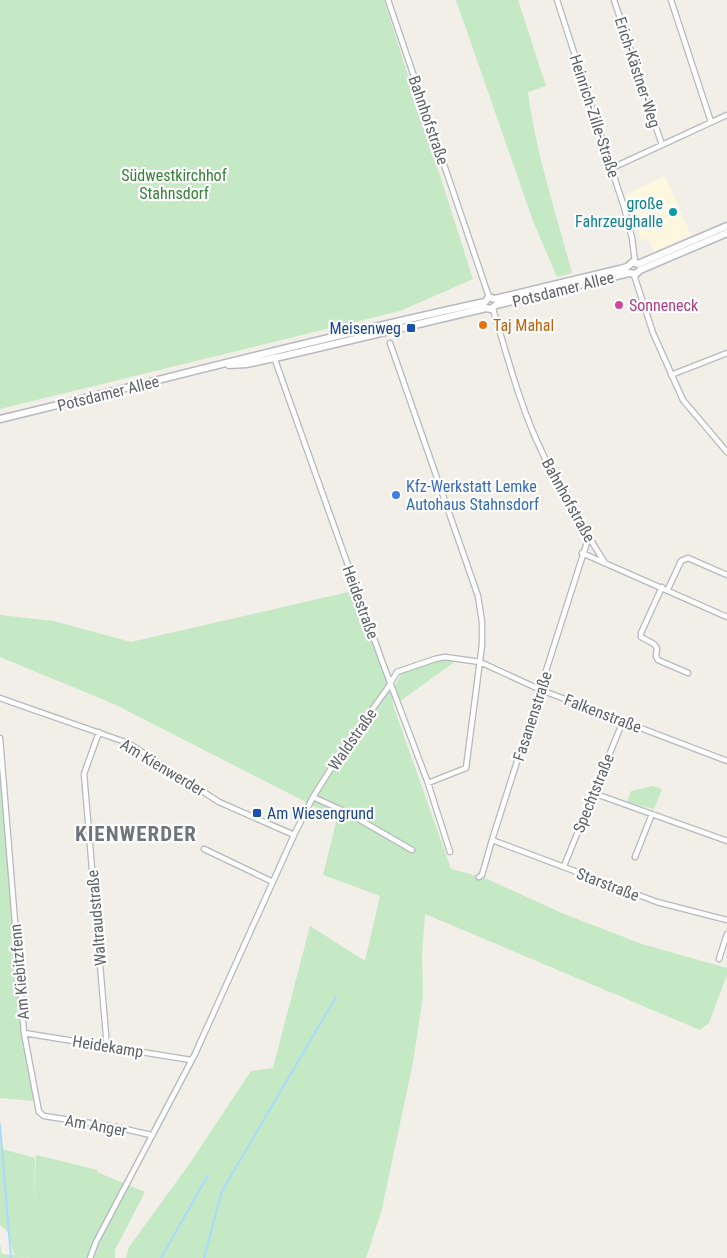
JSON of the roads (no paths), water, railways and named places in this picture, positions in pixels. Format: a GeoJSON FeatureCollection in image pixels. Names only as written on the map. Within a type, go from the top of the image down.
{"type":"FeatureCollection","features":[{"type":"Feature","properties":{"kind":"street","name":"Bahnhofstraße"},"geometry":{"type":"LineString","coordinates":[[388,0],[532,429],[570,505],[605,562]]}},
{"type":"Feature","properties":{"kind":"street","name":"Heinrich-Zille-Straße"},"geometry":{"type":"LineString","coordinates":[[556,0],[612,168],[632,238],[634,268],[653,333],[683,400],[727,452]]}},
{"type":"Feature","properties":{"kind":"street","name":"Erich-Kästner-Weg"},"geometry":{"type":"LineString","coordinates":[[614,0],[662,145]]}},
{"type":"Feature","properties":{"kind":"street"},"geometry":{"type":"LineString","coordinates":[[671,0],[711,122]]}},
{"type":"Feature","properties":{"kind":"street"},"geometry":{"type":"LineString","coordinates":[[612,168],[727,115]]}},
{"type":"Feature","properties":{"kind":"street","name":"Potsdamer Allee"},"geometry":{"type":"LineString","coordinates":[[634,268],[727,226]]}},
{"type":"Feature","properties":{"kind":"street","name":"Potsdamer Allee"},"geometry":{"type":"LineString","coordinates":[[0,419],[215,367],[246,364],[274,354],[634,268],[727,233]]}},
{"type":"Feature","properties":{"kind":"street"},"geometry":{"type":"LineString","coordinates":[[390,343],[402,383],[478,596],[482,622],[480,662],[466,768],[428,783]]}},
{"type":"Feature","properties":{"kind":"street"},"geometry":{"type":"LineString","coordinates":[[671,375],[727,353]]}},
{"type":"Feature","properties":{"kind":"street","name":"Heidestraße"},"geometry":{"type":"LineString","coordinates":[[274,354],[390,682],[428,783],[450,852]]}},
{"type":"Feature","properties":{"kind":"street","name":"Fasanenstraße"},"geometry":{"type":"LineString","coordinates":[[479,877],[482,874],[541,690],[582,553],[589,536]]}},
{"type":"Feature","properties":{"kind":"street"},"geometry":{"type":"LineString","coordinates":[[582,553],[668,589],[727,617]]}},
{"type":"Feature","properties":{"kind":"street"},"geometry":{"type":"LineString","coordinates":[[668,589],[684,558],[727,575]]}},
{"type":"Feature","properties":{"kind":"street"},"geometry":{"type":"LineString","coordinates":[[662,587],[641,633],[641,637],[654,644],[657,648],[656,656],[658,660],[688,672]]}},
{"type":"Feature","properties":{"kind":"street","name":"Falkenstraße"},"geometry":{"type":"LineString","coordinates":[[390,682],[397,672],[435,659],[445,657],[480,662],[541,690],[727,761]]}},
{"type":"Feature","properties":{"kind":"street","name":"Waldstraße"},"geometry":{"type":"LineString","coordinates":[[313,797],[342,751],[388,688],[390,682]]}},
{"type":"Feature","properties":{"kind":"street","name":"Am Kienwerder"},"geometry":{"type":"LineString","coordinates":[[0,698],[128,743],[219,802],[294,835]]}},
{"type":"Feature","properties":{"kind":"street","name":"Spechtstraße"},"geometry":{"type":"LineString","coordinates":[[564,866],[623,721]]}},
{"type":"Feature","properties":{"kind":"street","name":"Waltraudstraße"},"geometry":{"type":"LineString","coordinates":[[99,732],[84,774],[107,1047]]}},
{"type":"Feature","properties":{"kind":"street","name":"Am Kiebitzfenn"},"geometry":{"type":"LineString","coordinates":[[0,738],[24,1034],[40,1114]]}},
{"type":"Feature","properties":{"kind":"street"},"geometry":{"type":"LineString","coordinates":[[593,792],[727,841]]}},
{"type":"Feature","properties":{"kind":"street"},"geometry":{"type":"LineString","coordinates":[[90,1258],[96,1242],[191,1060],[313,797],[348,814],[412,850]]}},
{"type":"Feature","properties":{"kind":"street"},"geometry":{"type":"LineString","coordinates":[[635,857],[652,814]]}},
{"type":"Feature","properties":{"kind":"street","name":"Starstraße"},"geometry":{"type":"LineString","coordinates":[[492,840],[657,902],[727,920]]}},
{"type":"Feature","properties":{"kind":"street"},"geometry":{"type":"LineString","coordinates":[[204,849],[273,882]]}},
{"type":"Feature","properties":{"kind":"street"},"geometry":{"type":"LineString","coordinates":[[719,959],[727,934]]}},
{"type":"Feature","properties":{"kind":"street","name":"Heidekamp"},"geometry":{"type":"LineString","coordinates":[[24,1034],[191,1060]]}},
{"type":"Feature","properties":{"kind":"street","name":"Am Anger"},"geometry":{"type":"LineString","coordinates":[[40,1114],[151,1135]]}},
{"type":"Feature","properties":{"kind":"waterway"},"geometry":{"type":"LineString","coordinates":[[204,1258],[222,1191],[336,997]]}},
{"type":"Feature","properties":{"kind":"waterway"},"geometry":{"type":"LineString","coordinates":[[0,1124],[11,1258]]}},
{"type":"Feature","properties":{"kind":"waterway"},"geometry":{"type":"LineString","coordinates":[[161,1258],[208,1175]]}},
{"type":"Feature","properties":{"kind":"place","name":"große Fahrzeughalle"},"geometry":{"type":"Point","coordinates":[673,212]}},
{"type":"Feature","properties":{"kind":"place","name":"Sonneneck"},"geometry":{"type":"Point","coordinates":[619,305]}},
{"type":"Feature","properties":{"kind":"place","name":"Taj Mahal"},"geometry":{"type":"Point","coordinates":[483,325]}},
{"type":"Feature","properties":{"kind":"place","name":"Meisenweg"},"geometry":{"type":"Point","coordinates":[411,328]}},
{"type":"Feature","properties":{"kind":"place","name":"Kfz-Werkstatt Lemke Autohaus Stahnsdorf"},"geometry":{"type":"Point","coordinates":[396,495]}},
{"type":"Feature","properties":{"kind":"place","name":"Am Wiesengrund"},"geometry":{"type":"Point","coordinates":[257,813]}},
{"type":"Feature","properties":{"kind":"district","name":"KIENWERDER"},"geometry":{"type":"Point","coordinates":[136,834]}},
{"type":"Feature","properties":{"kind":"park label","name":"Südwestkirchhof Stahnsdorf"},"geometry":{"type":"Point","coordinates":[174,184]}}]}
